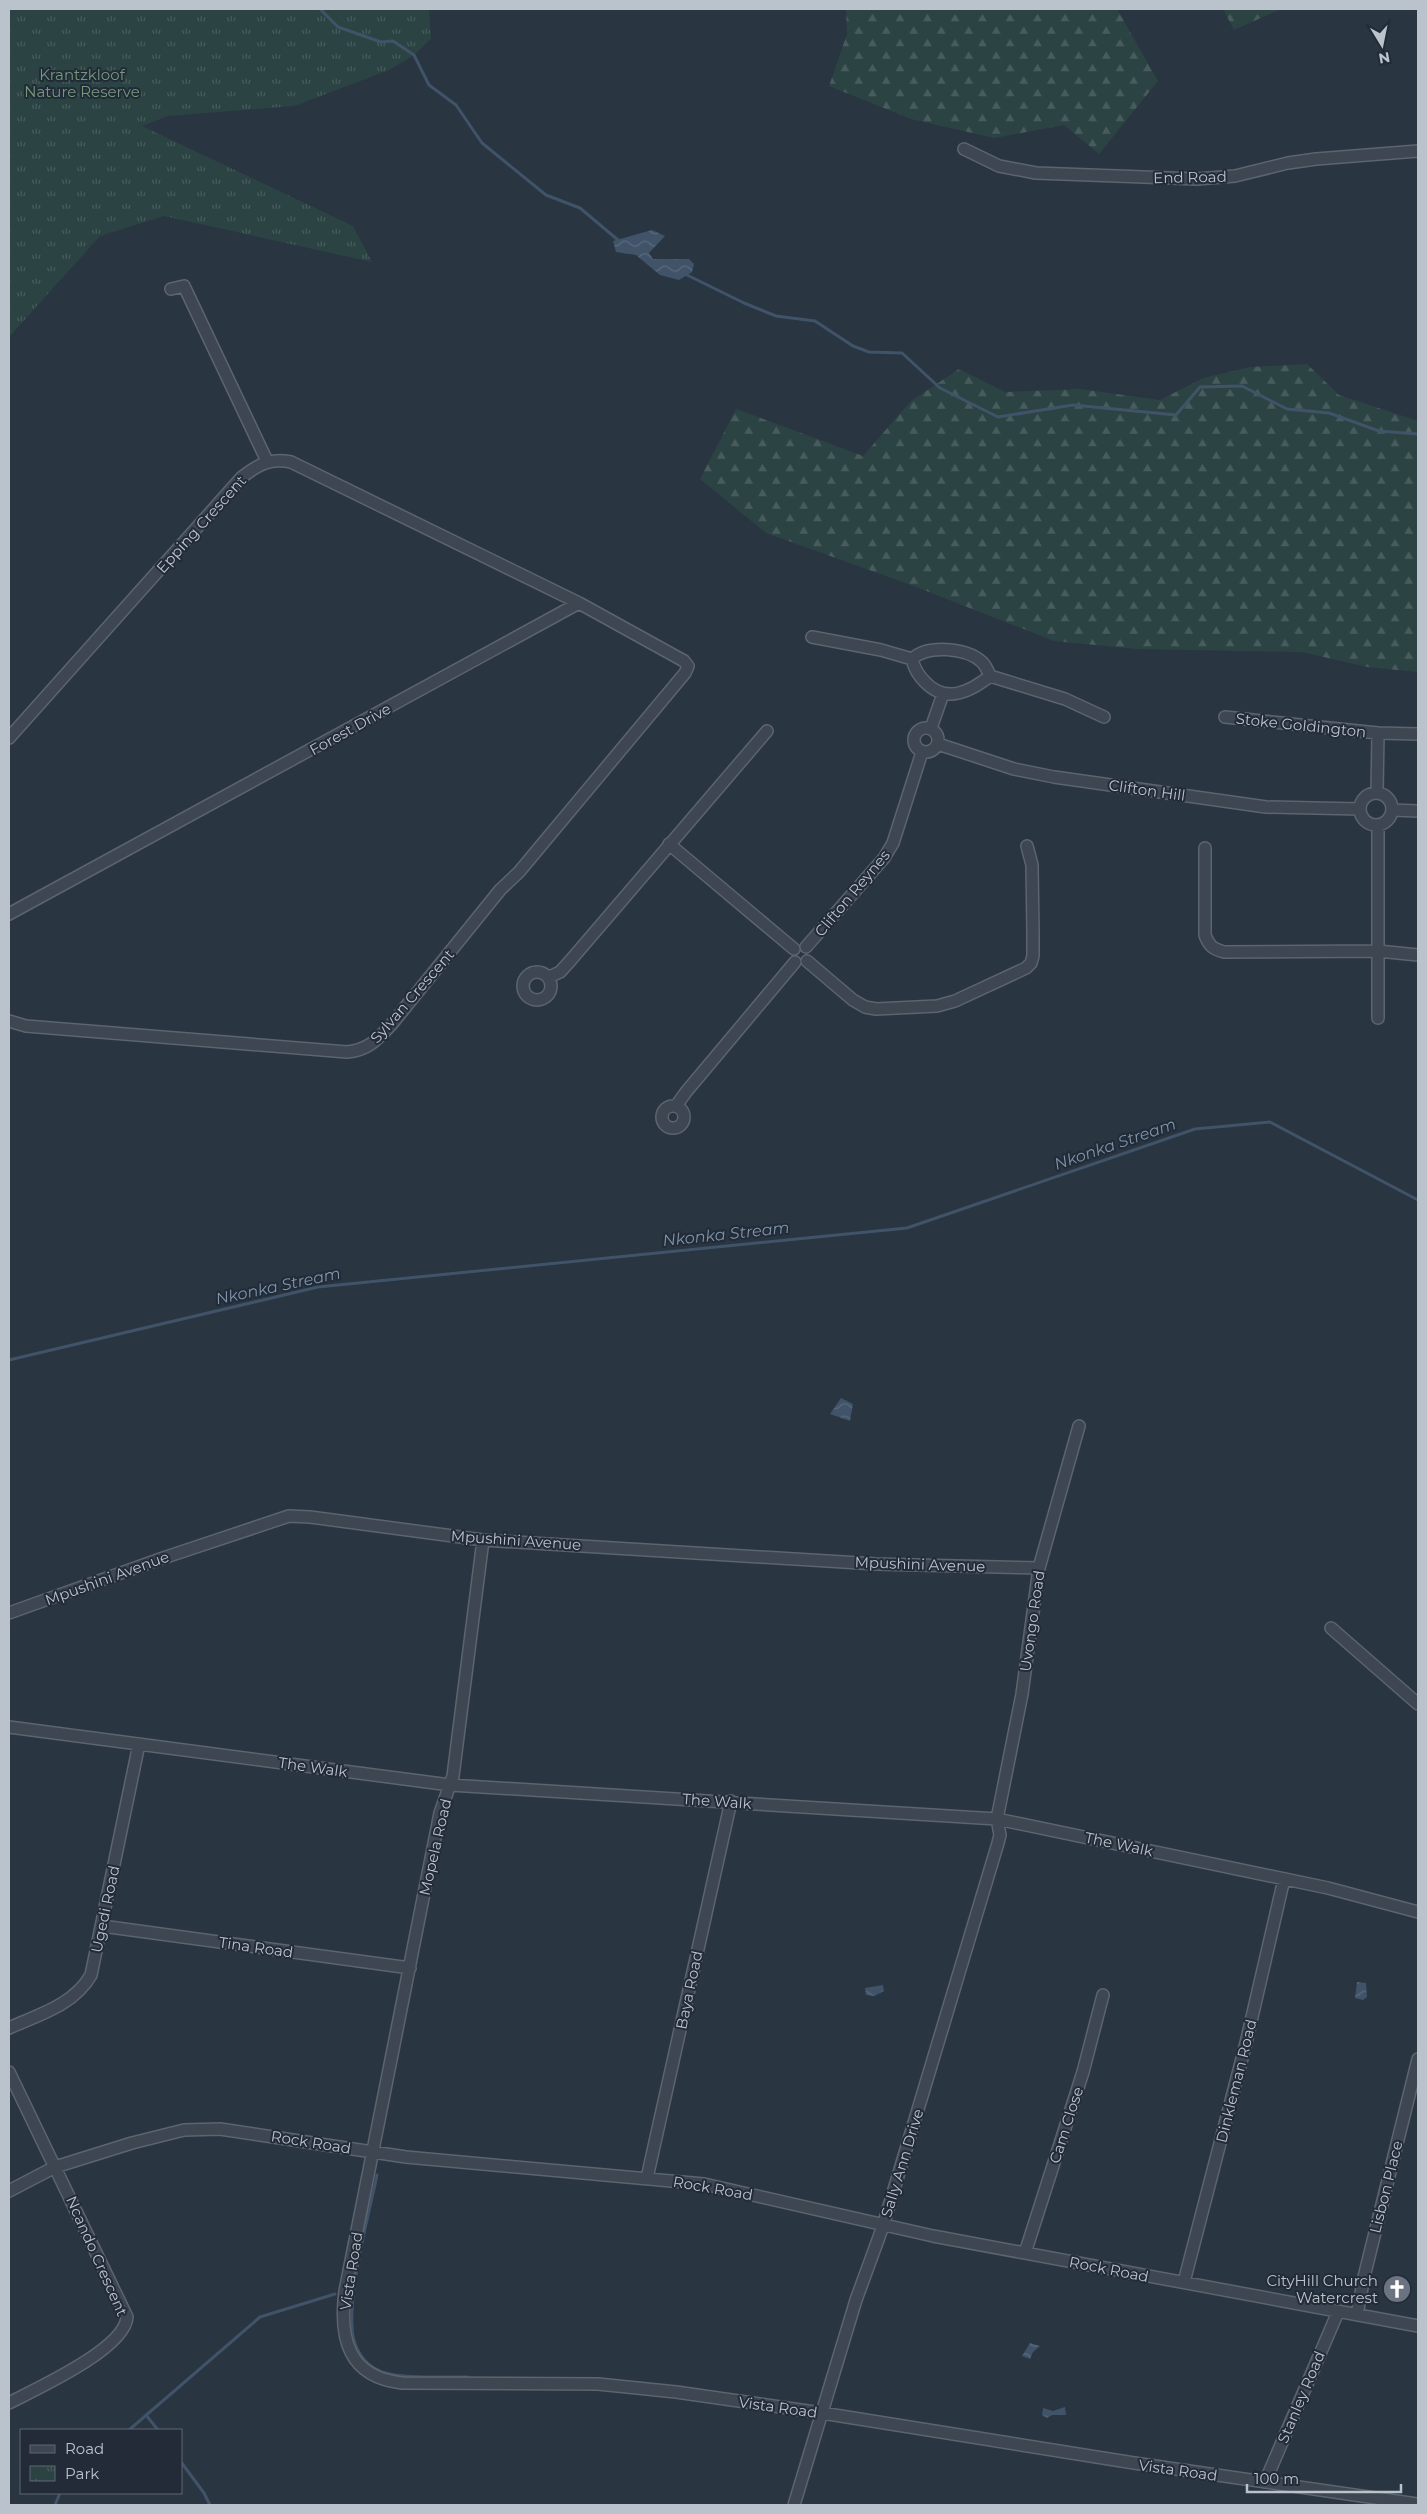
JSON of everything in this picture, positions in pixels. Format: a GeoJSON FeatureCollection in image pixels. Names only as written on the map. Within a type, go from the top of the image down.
{"type":"FeatureCollection","features":[{"type":"Feature","properties":{"kind":"street","name":"End Road"},"geometry":{"type":"LineString","coordinates":[[964,149],[999,166],[1036,173],[1197,179],[1235,176],[1288,163],[1316,159],[1418,152]]}},
{"type":"Feature","properties":{"kind":"street"},"geometry":{"type":"LineString","coordinates":[[171,289],[184,286],[267,461],[278,459],[291,462],[579,603]]}},
{"type":"Feature","properties":{"kind":"street","name":"Epping Crescent"},"geometry":{"type":"LineString","coordinates":[[9,738],[242,477],[267,461]]}},
{"type":"Feature","properties":{"kind":"street","name":"Sylvan Crescent"},"geometry":{"type":"LineString","coordinates":[[9,1022],[26,1026],[347,1052],[361,1051],[373,1044],[391,1025],[500,890],[519,872],[673,688],[688,666],[684,661],[579,603]]}},
{"type":"Feature","properties":{"kind":"street","name":"Forest Drive"},"geometry":{"type":"LineString","coordinates":[[9,914],[579,603]]}},
{"type":"Feature","properties":{"kind":"street"},"geometry":{"type":"LineString","coordinates":[[812,637],[881,650],[912,659]]}},
{"type":"Feature","properties":{"kind":"street"},"geometry":{"type":"LineString","coordinates":[[912,659],[918,652],[945,649],[982,661],[990,676],[1065,699],[1104,718]]}},
{"type":"Feature","properties":{"kind":"street"},"geometry":{"type":"LineString","coordinates":[[912,659],[919,676],[936,691],[943,694],[965,692],[990,676]]}},
{"type":"Feature","properties":{"kind":"street"},"geometry":{"type":"LineString","coordinates":[[931,728],[943,694]]}},
{"type":"Feature","properties":{"kind":"street","name":"Stoke Goldington"},"geometry":{"type":"LineString","coordinates":[[1225,717],[1378,733],[1418,734]]}},
{"type":"Feature","properties":{"kind":"street"},"geometry":{"type":"LineString","coordinates":[[922,728],[931,728],[938,737],[938,744],[933,750],[922,752],[915,746],[914,738],[922,728]]}},
{"type":"Feature","properties":{"kind":"street"},"geometry":{"type":"LineString","coordinates":[[549,978],[560,972],[767,731]]}},
{"type":"Feature","properties":{"kind":"street","name":"Stoke Goldington"},"geometry":{"type":"LineString","coordinates":[[1377,793],[1378,733]]}},
{"type":"Feature","properties":{"kind":"street","name":"Clifton Hill"},"geometry":{"type":"LineString","coordinates":[[938,744],[1014,768],[1054,777],[1266,807],[1360,809]]}},
{"type":"Feature","properties":{"kind":"street","name":"Clifton Reynes"},"geometry":{"type":"LineString","coordinates":[[806,947],[884,858],[893,844],[922,752]]}},
{"type":"Feature","properties":{"kind":"street"},"geometry":{"type":"LineString","coordinates":[[1377,793],[1389,800],[1392,810],[1388,820],[1378,825],[1372,825],[1363,819],[1360,809],[1363,799],[1377,793]]}},
{"type":"Feature","properties":{"kind":"street"},"geometry":{"type":"LineString","coordinates":[[1392,810],[1418,811]]}},
{"type":"Feature","properties":{"kind":"street"},"geometry":{"type":"LineString","coordinates":[[1378,825],[1378,1018]]}},
{"type":"Feature","properties":{"kind":"street"},"geometry":{"type":"LineString","coordinates":[[669,844],[794,948],[792,957],[864,1007],[876,1009],[937,1006],[954,1001],[1026,968],[1031,963],[1033,956],[1032,865],[1027,846]]}},
{"type":"Feature","properties":{"kind":"street"},"geometry":{"type":"LineString","coordinates":[[1205,848],[1205,935],[1208,944],[1214,950],[1224,952],[1378,951],[1418,954]]}},
{"type":"Feature","properties":{"kind":"street","name":"Clifton Reynes"},"geometry":{"type":"LineString","coordinates":[[794,948],[798,946],[806,947],[810,952],[801,962]]}},
{"type":"Feature","properties":{"kind":"street"},"geometry":{"type":"LineString","coordinates":[[676,1106],[686,1092],[801,962]]}},
{"type":"Feature","properties":{"kind":"street","name":"Uvongo Road"},"geometry":{"type":"LineString","coordinates":[[997,1819],[1022,1694],[1039,1568],[1079,1426]]}},
{"type":"Feature","properties":{"kind":"street","name":"Mpushini Avenue"},"geometry":{"type":"LineString","coordinates":[[9,1613],[160,1559],[289,1516],[310,1517],[483,1540],[876,1564],[1039,1568]]}},
{"type":"Feature","properties":{"kind":"street","name":"Mopela Road"},"geometry":{"type":"LineString","coordinates":[[372,2152],[440,1813],[450,1786],[483,1540]]}},
{"type":"Feature","properties":{"kind":"street"},"geometry":{"type":"LineString","coordinates":[[1331,1628],[1418,1704]]}},
{"type":"Feature","properties":{"kind":"street","name":"The Walk"},"geometry":{"type":"LineString","coordinates":[[9,1727],[450,1786],[730,1801],[997,1819],[1284,1879],[1418,1912]]}},
{"type":"Feature","properties":{"kind":"street","name":"Ugedi Road"},"geometry":{"type":"LineString","coordinates":[[9,2028],[61,2004],[84,1988],[91,1975],[139,1744]]}},
{"type":"Feature","properties":{"kind":"street","name":"Baya Road"},"geometry":{"type":"LineString","coordinates":[[647,2178],[730,1801]]}},
{"type":"Feature","properties":{"kind":"street","name":"Sally Ann Drive"},"geometry":{"type":"LineString","coordinates":[[794,2505],[856,2300],[883,2226],[998,1843],[1000,1835],[997,1819]]}},
{"type":"Feature","properties":{"kind":"street","name":"Dinkleman Road"},"geometry":{"type":"LineString","coordinates":[[1184,2282],[1246,2043],[1284,1879]]}},
{"type":"Feature","properties":{"kind":"street","name":"Tina Road"},"geometry":{"type":"LineString","coordinates":[[102,1926],[410,1968]]}},
{"type":"Feature","properties":{"kind":"street","name":"Cam Close"},"geometry":{"type":"LineString","coordinates":[[1025,2253],[1084,2072],[1103,1995]]}},
{"type":"Feature","properties":{"kind":"street","name":"Lisbon Place"},"geometry":{"type":"LineString","coordinates":[[1358,2315],[1364,2277],[1418,2059]]}},
{"type":"Feature","properties":{"kind":"street"},"geometry":{"type":"LineString","coordinates":[[9,2072],[55,2167]]}},
{"type":"Feature","properties":{"kind":"street","name":"Rock Road"},"geometry":{"type":"LineString","coordinates":[[9,2190],[55,2167],[132,2143],[200,2128],[289,2138],[406,2157],[647,2178],[722,2188],[883,2226],[1418,2326]]}},
{"type":"Feature","properties":{"kind":"street","name":"Vista Road"},"geometry":{"type":"LineString","coordinates":[[372,2152],[346,2281],[343,2307],[344,2329],[350,2350],[358,2365],[372,2376],[402,2383],[598,2384],[676,2392],[822,2413],[1114,2460],[1417,2504]]}},
{"type":"Feature","properties":{"kind":"street","name":"Ncando Crescent"},"geometry":{"type":"LineString","coordinates":[[9,2403],[66,2374],[90,2358],[117,2338],[127,2321],[123,2306],[55,2167]]}},
{"type":"Feature","properties":{"kind":"street","name":"Stanley Road"},"geometry":{"type":"LineString","coordinates":[[1265,2482],[1338,2312]]}},
{"type":"Feature","properties":{"kind":"green space","name":"Krantzkloof Nature Reserve"},"geometry":{"type":"Polygon","coordinates":[[[9,9],[429,9],[431,39],[414,55],[389,70],[294,106],[168,116],[142,126],[353,226],[372,262],[164,216],[100,236],[9,337],[9,9]]]}},
{"type":"Feature","properties":{"kind":"green space"},"geometry":{"type":"Polygon","coordinates":[[[846,9],[1117,9],[1158,81],[1099,154],[1064,125],[994,138],[911,119],[829,86],[847,34],[846,9]]]}},
{"type":"Feature","properties":{"kind":"green space"},"geometry":{"type":"Polygon","coordinates":[[[1223,9],[1281,9],[1234,30],[1223,9]]]}},
{"type":"Feature","properties":{"kind":"green space"},"geometry":{"type":"Polygon","coordinates":[[[1307,364],[1339,395],[1418,421],[1418,672],[1367,667],[1302,652],[1136,649],[1054,641],[911,585],[766,533],[700,479],[736,409],[863,456],[911,401],[959,369],[1005,392],[1080,389],[1160,400],[1203,378],[1250,367],[1307,364]]]}},
{"type":"Feature","properties":{"kind":"water"},"geometry":{"type":"Polygon","coordinates":[[[652,230],[665,236],[649,253],[653,259],[689,259],[694,264],[692,272],[679,280],[660,275],[636,255],[616,252],[613,241],[652,230]]]}},
{"type":"Feature","properties":{"kind":"water"},"geometry":{"type":"Polygon","coordinates":[[[841,1398],[853,1404],[850,1421],[830,1414],[841,1398]]]}},
{"type":"Feature","properties":{"kind":"water"},"geometry":{"type":"Polygon","coordinates":[[[1357,1982],[1366,1983],[1367,1997],[1363,2000],[1355,1998],[1357,1982]]]}},
{"type":"Feature","properties":{"kind":"water"},"geometry":{"type":"Polygon","coordinates":[[[883,1985],[884,1991],[874,1996],[866,1995],[865,1988],[883,1985]]]}},
{"type":"Feature","properties":{"kind":"water"},"geometry":{"type":"Polygon","coordinates":[[[1030,2343],[1040,2346],[1033,2352],[1030,2359],[1022,2356],[1030,2343]]]}},
{"type":"Feature","properties":{"kind":"water"},"geometry":{"type":"Polygon","coordinates":[[[1065,2407],[1066,2415],[1052,2415],[1047,2418],[1042,2415],[1043,2408],[1053,2411],[1065,2407]]]}},
{"type":"Feature","properties":{"kind":"waterway"},"geometry":{"type":"LineString","coordinates":[[320,9],[338,27],[381,42],[393,41],[414,55],[429,85],[456,105],[482,143],[546,195],[580,208],[618,240]]}},
{"type":"Feature","properties":{"kind":"waterway"},"geometry":{"type":"LineString","coordinates":[[687,275],[744,303],[776,316],[815,321],[853,346],[869,352],[902,353],[940,388],[998,417],[1073,405],[1176,415],[1200,387],[1242,386],[1287,409],[1329,413],[1379,431],[1418,434]]}},
{"type":"Feature","properties":{"kind":"waterway","name":"Nkonka Stream"},"geometry":{"type":"LineString","coordinates":[[9,1360],[318,1287],[907,1228],[1195,1129],[1270,1122],[1418,1200]]}},
{"type":"Feature","properties":{"kind":"waterway"},"geometry":{"type":"LineString","coordinates":[[377,2175],[360,2250],[354,2290],[352,2332],[355,2344],[369,2365],[383,2372],[419,2377],[468,2377]]}},
{"type":"Feature","properties":{"kind":"waterway"},"geometry":{"type":"LineString","coordinates":[[130,2429],[260,2317],[335,2294]]}},
{"type":"Feature","properties":{"kind":"waterway"},"geometry":{"type":"LineString","coordinates":[[146,2415],[157,2429]]}},
{"type":"Feature","properties":{"kind":"waterway"},"geometry":{"type":"LineString","coordinates":[[182,2463],[204,2493],[210,2505]]}},
{"type":"Feature","properties":{"kind":"waterway"},"geometry":{"type":"LineString","coordinates":[[55,2505],[60,2494]]}},
{"type":"Feature","properties":{"kind":"place","name":"CityHill Church Watercrest"},"geometry":{"type":"Point","coordinates":[1397,2289]}}]}
